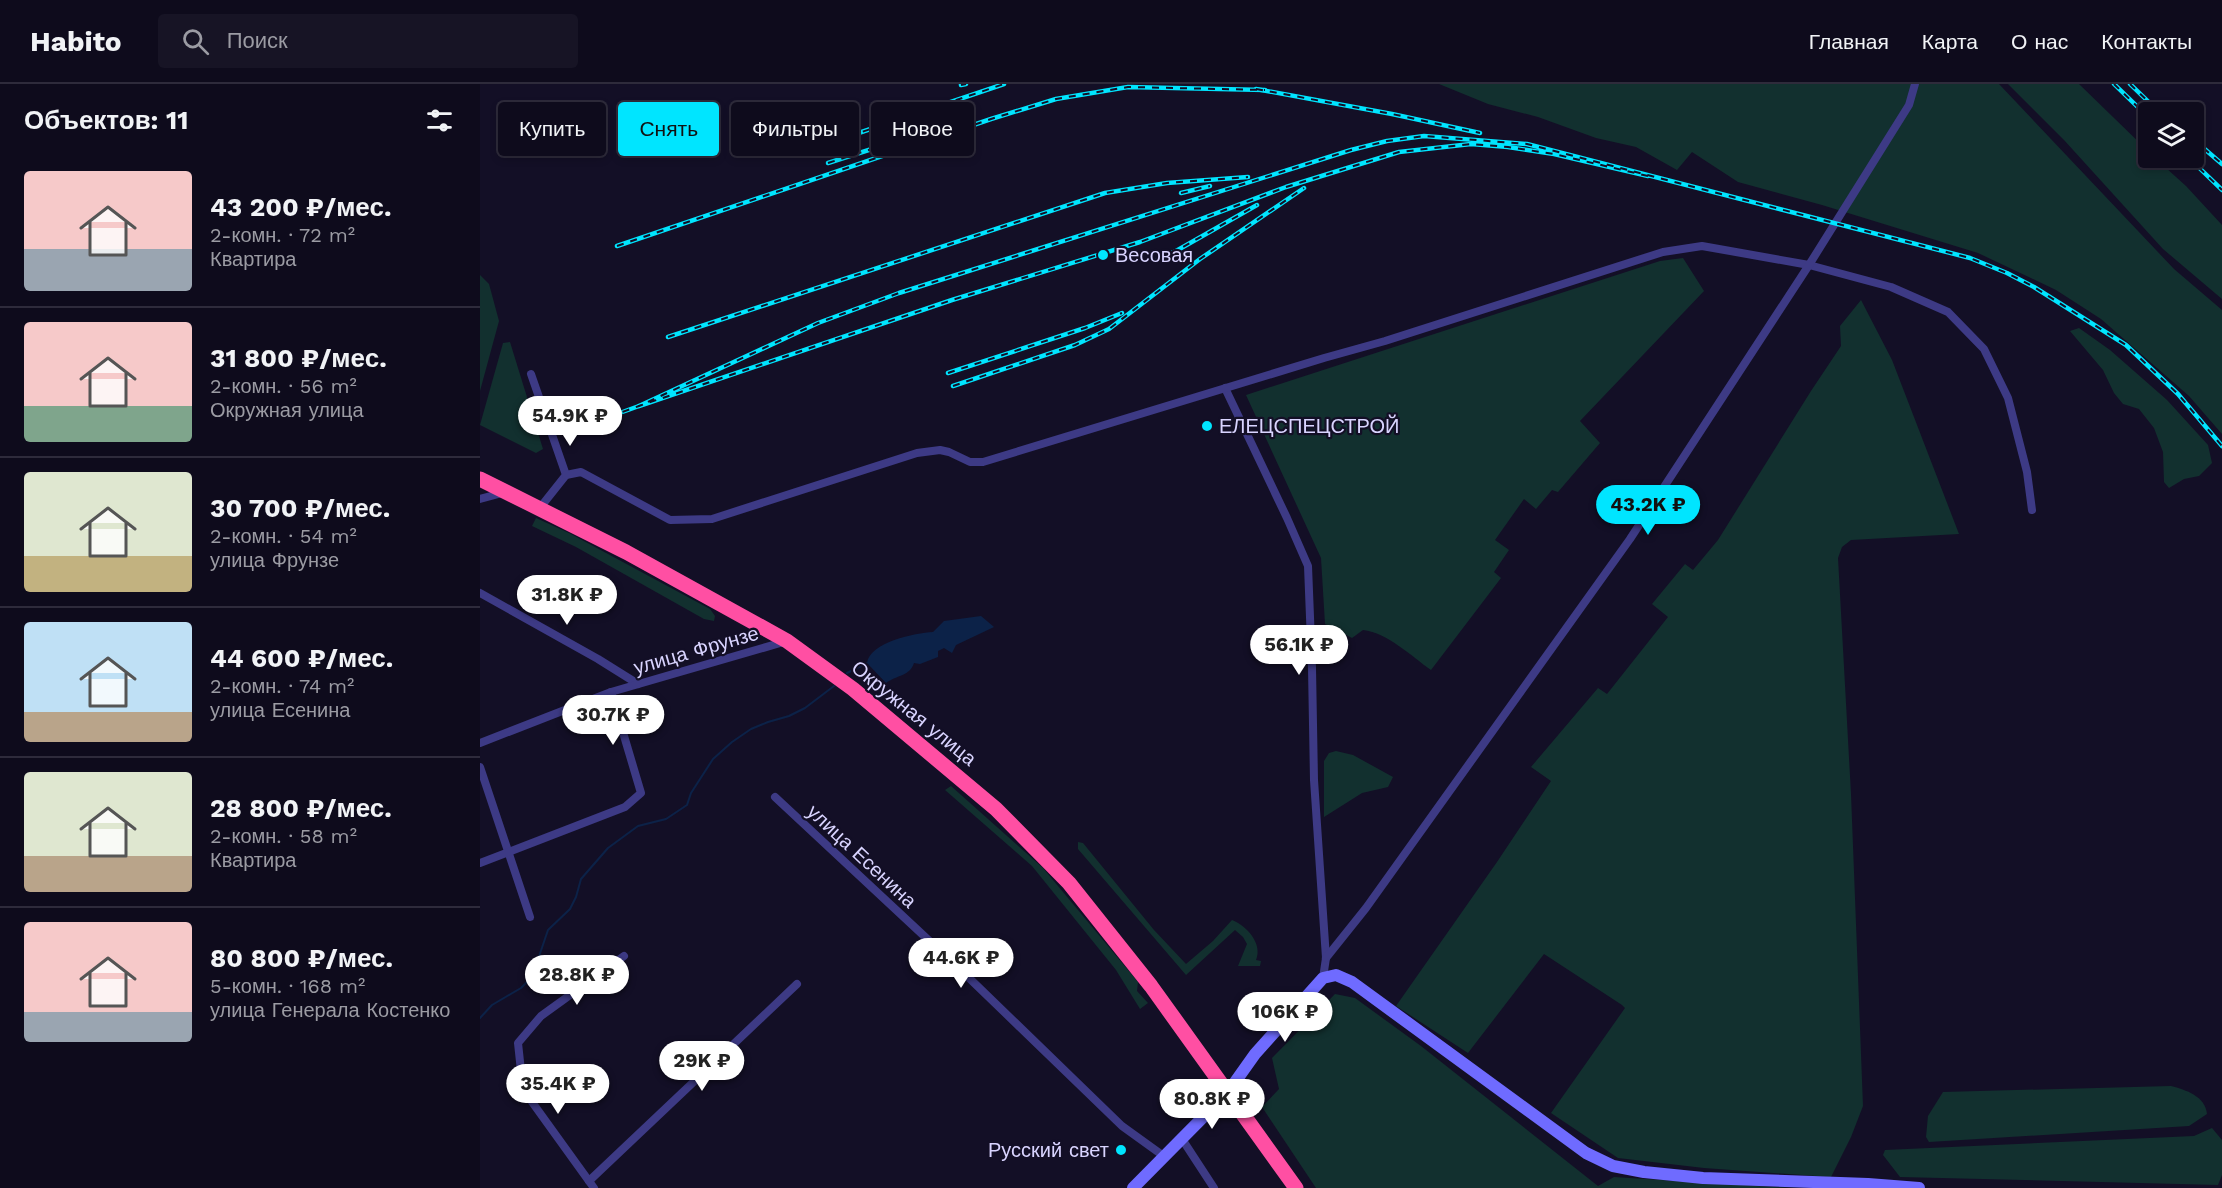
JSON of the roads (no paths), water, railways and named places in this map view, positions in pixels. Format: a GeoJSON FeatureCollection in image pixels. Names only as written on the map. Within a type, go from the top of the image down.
{"type":"FeatureCollection","features":[{"type":"Feature","properties":{"kind":"highway","name":"Окружная улица"},"geometry":{"type":"LineString","coordinates":[[480,479],[626,552],[787,641],[862,696],[980,795],[1069,883],[1144,976],[1296,1188]]}},
{"type":"Feature","properties":{"kind":"street"},"geometry":{"type":"LineString","coordinates":[[1326,958],[1366,908],[1630,539],[1809,266],[1909,105],[1915,84]]}},
{"type":"Feature","properties":{"kind":"street"},"geometry":{"type":"LineString","coordinates":[[539,509],[566,475],[581,472],[670,520],[712,519],[917,453],[940,450],[970,462],[984,462],[1385,341],[1663,252],[1702,246],[1809,266],[1892,287],[1948,312],[1984,349],[2008,398],[2027,472],[2032,510]]}},
{"type":"Feature","properties":{"kind":"street"},"geometry":{"type":"LineString","coordinates":[[531,374],[566,475]]}},
{"type":"Feature","properties":{"kind":"street"},"geometry":{"type":"LineString","coordinates":[[1133,1188],[1228,1092],[1255,1054],[1323,978],[1326,958],[1314,780],[1308,566],[1225,388]]}},
{"type":"Feature","properties":{"kind":"street"},"geometry":{"type":"LineString","coordinates":[[480,499],[506,492]]}},
{"type":"Feature","properties":{"kind":"street"},"geometry":{"type":"LineString","coordinates":[[480,593],[638,684]]}},
{"type":"Feature","properties":{"kind":"street","name":"улица Фрунзе"},"geometry":{"type":"LineString","coordinates":[[480,743],[611,692],[787,641]]}},
{"type":"Feature","properties":{"kind":"street"},"geometry":{"type":"LineString","coordinates":[[480,863],[625,807],[641,793],[611,692]]}},
{"type":"Feature","properties":{"kind":"street"},"geometry":{"type":"LineString","coordinates":[[480,767],[530,917]]}},
{"type":"Feature","properties":{"kind":"street","name":"улица Есенина"},"geometry":{"type":"LineString","coordinates":[[775,797],[967,976],[1122,1126],[1165,1157]]}},
{"type":"Feature","properties":{"kind":"street"},"geometry":{"type":"LineString","coordinates":[[624,956],[541,1016],[518,1043],[521,1071],[532,1102],[591,1185],[797,984]]}},
{"type":"Feature","properties":{"kind":"street"},"geometry":{"type":"LineString","coordinates":[[1323,978],[1336,975],[1352,982],[1586,1153],[1612,1166],[1703,1178],[1920,1188]]}},
{"type":"Feature","properties":{"kind":"street"},"geometry":{"type":"LineString","coordinates":[[1182,1139],[1214,1188]]}},
{"type":"Feature","properties":{"kind":"water"},"geometry":{"type":"Polygon","coordinates":[[[981,616],[994,627],[956,645],[952,653],[944,648],[938,651],[938,657],[920,664],[914,663],[906,673],[886,683],[867,663],[876,649],[884,644],[916,634],[933,632],[944,621],[981,616]]]}},
{"type":"Feature","properties":{"kind":"waterway"},"geometry":{"type":"LineString","coordinates":[[847,673],[867,663]]}},
{"type":"Feature","properties":{"kind":"waterway"},"geometry":{"type":"LineString","coordinates":[[480,1018],[492,1005],[521,988],[532,977],[548,930],[570,909],[581,879],[608,848],[638,826],[666,819],[687,805],[691,793],[713,759],[732,742],[751,729],[805,708],[834,686]]}},
{"type":"Feature","properties":{"kind":"railway"},"geometry":{"type":"LineString","coordinates":[[961,85],[966,84]]}},
{"type":"Feature","properties":{"kind":"railway"},"geometry":{"type":"LineString","coordinates":[[859,133],[1004,84]]}},
{"type":"Feature","properties":{"kind":"railway"},"geometry":{"type":"LineString","coordinates":[[2114,84],[2138,107]]}},
{"type":"Feature","properties":{"kind":"railway"},"geometry":{"type":"LineString","coordinates":[[2130,84],[2149,102]]}},
{"type":"Feature","properties":{"kind":"railway"},"geometry":{"type":"LineString","coordinates":[[617,246],[1056,99],[1128,87],[1265,90]]}},
{"type":"Feature","properties":{"kind":"railway"},"geometry":{"type":"LineString","coordinates":[[1256,89],[1480,133]]}},
{"type":"Feature","properties":{"kind":"railway"},"geometry":{"type":"LineString","coordinates":[[1648,176],[1554,154],[1508,147],[1471,144],[1399,152],[1286,187],[1140,242],[952,300],[639,406],[818,323],[899,293],[1351,150],[1387,141],[1424,136],[1527,144],[1970,258],[2034,287],[2126,345],[2178,394],[2222,446]]}},
{"type":"Feature","properties":{"kind":"railway"},"geometry":{"type":"LineString","coordinates":[[2204,148],[2222,164]]}},
{"type":"Feature","properties":{"kind":"railway"},"geometry":{"type":"LineString","coordinates":[[828,163],[871,149]]}},
{"type":"Feature","properties":{"kind":"railway"},"geometry":{"type":"LineString","coordinates":[[2199,168],[2222,190]]}},
{"type":"Feature","properties":{"kind":"railway"},"geometry":{"type":"LineString","coordinates":[[668,337],[1105,193],[1167,183],[1248,177]]}},
{"type":"Feature","properties":{"kind":"railway"},"geometry":{"type":"LineString","coordinates":[[1181,193],[1210,186]]}},
{"type":"Feature","properties":{"kind":"railway"},"geometry":{"type":"LineString","coordinates":[[953,386],[1075,345],[1109,329],[1200,259],[1304,188]]}},
{"type":"Feature","properties":{"kind":"railway"},"geometry":{"type":"LineString","coordinates":[[1158,259],[1257,205]]}},
{"type":"Feature","properties":{"kind":"railway"},"geometry":{"type":"LineString","coordinates":[[948,373],[1085,328],[1122,313]]}},
{"type":"Feature","properties":{"kind":"railway"},"geometry":{"type":"LineString","coordinates":[[570,431],[639,406]]}},
{"type":"Feature","properties":{"kind":"place","name":"Весовая"},"geometry":{"type":"Point","coordinates":[1103,255]}},
{"type":"Feature","properties":{"kind":"place","name":"ЕЛЕЦСПЕЦСТРОЙ"},"geometry":{"type":"Point","coordinates":[1207,426]}},
{"type":"Feature","properties":{"kind":"place","name":"Русский свет"},"geometry":{"type":"Point","coordinates":[1121,1150]}}]}
